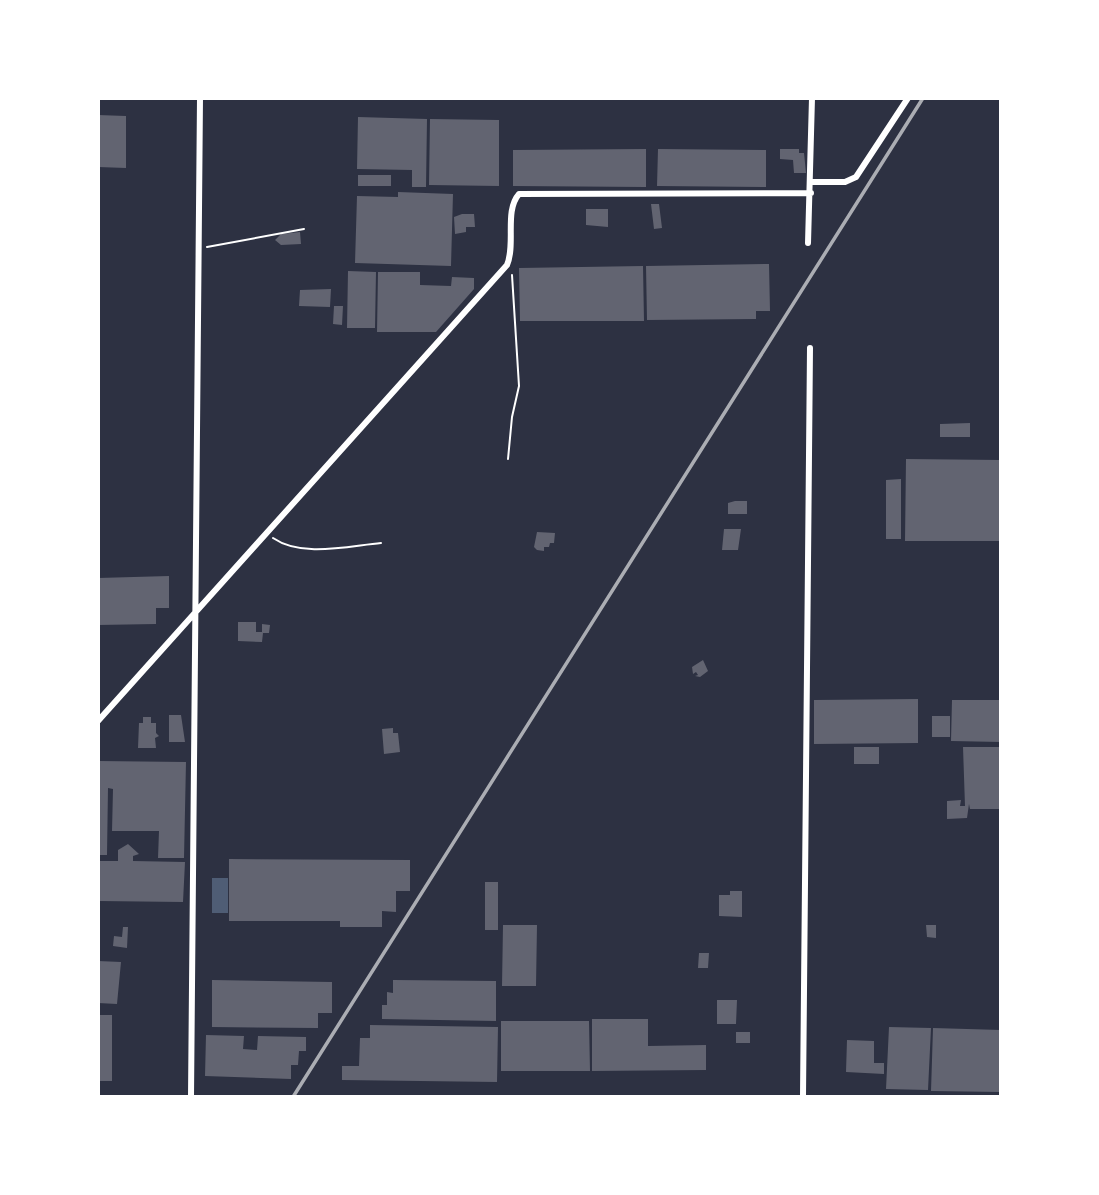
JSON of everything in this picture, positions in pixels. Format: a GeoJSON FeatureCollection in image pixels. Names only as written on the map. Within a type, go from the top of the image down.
{"type":"FeatureCollection","features":[{"type":"Feature","properties":{"kind":"street"},"geometry":{"type":"LineString","coordinates":[[191,1097],[200,98]]}},
{"type":"Feature","properties":{"kind":"street"},"geometry":{"type":"LineString","coordinates":[[808,243],[812,98]]}},
{"type":"Feature","properties":{"kind":"street"},"geometry":{"type":"LineString","coordinates":[[811,182],[845,182],[856,177],[908,98]]}},
{"type":"Feature","properties":{"kind":"street"},"geometry":{"type":"LineString","coordinates":[[98,721],[507,265],[511,252],[515,199],[526,193],[811,193]]}},
{"type":"Feature","properties":{"kind":"street"},"geometry":{"type":"LineString","coordinates":[[803,1097],[810,348]]}},
{"type":"Feature","properties":{"kind":"path"},"geometry":{"type":"LineString","coordinates":[[199,248],[304,229]]}},
{"type":"Feature","properties":{"kind":"path"},"geometry":{"type":"LineString","coordinates":[[507,265],[513,277],[519,386],[512,417],[508,458]]}},
{"type":"Feature","properties":{"kind":"path"},"geometry":{"type":"LineString","coordinates":[[267,533],[283,545],[309,549],[381,543]]}},
{"type":"Feature","properties":{"kind":"water"},"geometry":{"type":"Polygon","coordinates":[[[212,878],[228,878],[228,913],[212,913],[212,878]]]}},
{"type":"Feature","properties":{"kind":"building"},"geometry":{"type":"Polygon","coordinates":[[[98,115],[126,116],[126,168],[98,167],[98,115]]]}},
{"type":"Feature","properties":{"kind":"building"},"geometry":{"type":"Polygon","coordinates":[[[358,117],[427,119],[426,187],[412,187],[412,170],[357,169],[358,117]]]}},
{"type":"Feature","properties":{"kind":"building"},"geometry":{"type":"Polygon","coordinates":[[[430,119],[499,120],[499,186],[429,185],[430,119]]]}},
{"type":"Feature","properties":{"kind":"building"},"geometry":{"type":"Polygon","coordinates":[[[646,149],[646,187],[513,186],[513,150],[646,149]]]}},
{"type":"Feature","properties":{"kind":"building"},"geometry":{"type":"Polygon","coordinates":[[[658,149],[766,150],[766,187],[657,186],[658,149]]]}},
{"type":"Feature","properties":{"kind":"building"},"geometry":{"type":"Polygon","coordinates":[[[780,149],[799,149],[799,153],[804,153],[806,173],[794,173],[793,160],[780,159],[780,149]]]}},
{"type":"Feature","properties":{"kind":"building"},"geometry":{"type":"Polygon","coordinates":[[[358,175],[391,175],[391,186],[358,186],[358,175]]]}},
{"type":"Feature","properties":{"kind":"building"},"geometry":{"type":"Polygon","coordinates":[[[398,192],[453,194],[451,266],[355,263],[357,196],[398,197],[398,192]]]}},
{"type":"Feature","properties":{"kind":"building"},"geometry":{"type":"Polygon","coordinates":[[[651,204],[659,204],[662,228],[654,229],[651,204]]]}},
{"type":"Feature","properties":{"kind":"building"},"geometry":{"type":"Polygon","coordinates":[[[586,209],[608,209],[608,227],[586,225],[586,209]]]}},
{"type":"Feature","properties":{"kind":"building"},"geometry":{"type":"Polygon","coordinates":[[[474,214],[475,227],[466,227],[466,232],[455,234],[454,217],[474,214]]]}},
{"type":"Feature","properties":{"kind":"building"},"geometry":{"type":"Polygon","coordinates":[[[300,232],[301,244],[281,245],[275,240],[281,234],[300,232]]]}},
{"type":"Feature","properties":{"kind":"building"},"geometry":{"type":"Polygon","coordinates":[[[769,264],[770,311],[756,311],[756,319],[647,320],[646,266],[769,264]]]}},
{"type":"Feature","properties":{"kind":"building"},"geometry":{"type":"Polygon","coordinates":[[[643,266],[644,321],[520,321],[519,268],[643,266]]]}},
{"type":"Feature","properties":{"kind":"building"},"geometry":{"type":"Polygon","coordinates":[[[348,271],[376,272],[375,328],[347,328],[348,271]]]}},
{"type":"Feature","properties":{"kind":"building"},"geometry":{"type":"Polygon","coordinates":[[[378,272],[420,272],[420,285],[451,286],[452,277],[474,278],[474,289],[436,332],[377,332],[378,272]]]}},
{"type":"Feature","properties":{"kind":"building"},"geometry":{"type":"Polygon","coordinates":[[[331,289],[330,307],[299,306],[300,290],[331,289]]]}},
{"type":"Feature","properties":{"kind":"building"},"geometry":{"type":"Polygon","coordinates":[[[334,306],[343,306],[342,325],[333,324],[334,306]]]}},
{"type":"Feature","properties":{"kind":"building"},"geometry":{"type":"Polygon","coordinates":[[[970,423],[970,437],[940,437],[940,424],[970,423]]]}},
{"type":"Feature","properties":{"kind":"building"},"geometry":{"type":"Polygon","coordinates":[[[906,459],[1001,460],[1001,541],[905,541],[906,459]]]}},
{"type":"Feature","properties":{"kind":"building"},"geometry":{"type":"Polygon","coordinates":[[[901,479],[901,539],[886,539],[886,480],[901,479]]]}},
{"type":"Feature","properties":{"kind":"building"},"geometry":{"type":"Polygon","coordinates":[[[747,501],[747,514],[728,514],[728,503],[747,501]]]}},
{"type":"Feature","properties":{"kind":"building"},"geometry":{"type":"Polygon","coordinates":[[[724,529],[741,529],[738,550],[722,550],[724,529]]]}},
{"type":"Feature","properties":{"kind":"building"},"geometry":{"type":"Polygon","coordinates":[[[537,532],[555,533],[554,543],[544,547],[544,551],[534,547],[537,532]]]}},
{"type":"Feature","properties":{"kind":"building"},"geometry":{"type":"Polygon","coordinates":[[[169,576],[169,608],[156,608],[156,624],[98,625],[98,578],[169,576]]]}},
{"type":"Feature","properties":{"kind":"building"},"geometry":{"type":"Polygon","coordinates":[[[238,622],[256,622],[256,632],[262,632],[262,624],[270,625],[269,633],[263,633],[262,642],[238,641],[238,622]]]}},
{"type":"Feature","properties":{"kind":"building"},"geometry":{"type":"Polygon","coordinates":[[[703,660],[708,671],[700,677],[695,676],[698,675],[696,672],[693,674],[692,667],[703,660]]]}},
{"type":"Feature","properties":{"kind":"building"},"geometry":{"type":"Polygon","coordinates":[[[918,699],[918,743],[814,744],[814,700],[918,699]]]}},
{"type":"Feature","properties":{"kind":"building"},"geometry":{"type":"Polygon","coordinates":[[[952,700],[1001,700],[1001,742],[951,741],[952,700]]]}},
{"type":"Feature","properties":{"kind":"building"},"geometry":{"type":"Polygon","coordinates":[[[169,715],[181,715],[185,742],[169,742],[169,715]]]}},
{"type":"Feature","properties":{"kind":"building"},"geometry":{"type":"Polygon","coordinates":[[[932,716],[950,716],[950,737],[932,737],[932,716]]]}},
{"type":"Feature","properties":{"kind":"building"},"geometry":{"type":"Polygon","coordinates":[[[143,717],[151,717],[151,723],[156,723],[156,733],[159,736],[155,738],[156,748],[138,748],[139,723],[143,723],[143,717]]]}},
{"type":"Feature","properties":{"kind":"building"},"geometry":{"type":"Polygon","coordinates":[[[393,728],[393,733],[398,733],[400,752],[384,754],[382,729],[393,728]]]}},
{"type":"Feature","properties":{"kind":"building"},"geometry":{"type":"Polygon","coordinates":[[[854,747],[879,747],[879,764],[854,764],[854,747]]]}},
{"type":"Feature","properties":{"kind":"building"},"geometry":{"type":"Polygon","coordinates":[[[963,747],[1001,747],[1001,809],[970,809],[969,804],[967,818],[947,819],[947,801],[961,800],[960,806],[965,806],[963,747]]]}},
{"type":"Feature","properties":{"kind":"building"},"geometry":{"type":"Polygon","coordinates":[[[98,761],[186,762],[184,858],[158,858],[159,831],[112,831],[113,789],[108,788],[107,855],[98,855],[98,761]]]}},
{"type":"Feature","properties":{"kind":"building"},"geometry":{"type":"Polygon","coordinates":[[[128,844],[139,854],[133,856],[133,861],[185,862],[183,902],[98,901],[98,861],[118,861],[118,850],[128,844]]]}},
{"type":"Feature","properties":{"kind":"building"},"geometry":{"type":"Polygon","coordinates":[[[229,859],[410,860],[410,891],[396,891],[396,912],[382,911],[382,927],[340,927],[340,921],[229,921],[229,859]]]}},
{"type":"Feature","properties":{"kind":"building"},"geometry":{"type":"Polygon","coordinates":[[[485,882],[498,882],[498,930],[485,930],[485,882]]]}},
{"type":"Feature","properties":{"kind":"building"},"geometry":{"type":"Polygon","coordinates":[[[730,891],[742,891],[742,917],[719,916],[719,895],[730,895],[730,891]]]}},
{"type":"Feature","properties":{"kind":"building"},"geometry":{"type":"Polygon","coordinates":[[[503,925],[537,925],[536,986],[502,986],[503,925]]]}},
{"type":"Feature","properties":{"kind":"building"},"geometry":{"type":"Polygon","coordinates":[[[926,925],[936,925],[936,938],[927,937],[926,925]]]}},
{"type":"Feature","properties":{"kind":"building"},"geometry":{"type":"Polygon","coordinates":[[[123,927],[128,927],[127,948],[113,946],[114,936],[122,937],[123,927]]]}},
{"type":"Feature","properties":{"kind":"building"},"geometry":{"type":"Polygon","coordinates":[[[699,953],[709,953],[708,968],[698,968],[699,953]]]}},
{"type":"Feature","properties":{"kind":"building"},"geometry":{"type":"Polygon","coordinates":[[[98,961],[121,962],[117,1004],[98,1003],[98,961]]]}},
{"type":"Feature","properties":{"kind":"building"},"geometry":{"type":"Polygon","coordinates":[[[212,980],[332,982],[332,1013],[318,1013],[318,1028],[212,1027],[212,980]]]}},
{"type":"Feature","properties":{"kind":"building"},"geometry":{"type":"Polygon","coordinates":[[[393,980],[496,981],[496,1021],[382,1019],[382,1005],[387,1005],[387,992],[393,993],[393,980]]]}},
{"type":"Feature","properties":{"kind":"building"},"geometry":{"type":"Polygon","coordinates":[[[717,1000],[737,1000],[736,1024],[717,1024],[717,1000]]]}},
{"type":"Feature","properties":{"kind":"building"},"geometry":{"type":"Polygon","coordinates":[[[98,1015],[112,1015],[112,1081],[98,1081],[98,1015]]]}},
{"type":"Feature","properties":{"kind":"building"},"geometry":{"type":"Polygon","coordinates":[[[592,1019],[648,1019],[648,1046],[706,1045],[706,1070],[592,1071],[592,1019]]]}},
{"type":"Feature","properties":{"kind":"building"},"geometry":{"type":"Polygon","coordinates":[[[501,1021],[589,1021],[590,1071],[501,1071],[501,1021]]]}},
{"type":"Feature","properties":{"kind":"building"},"geometry":{"type":"Polygon","coordinates":[[[370,1025],[498,1027],[497,1082],[342,1080],[342,1066],[359,1066],[360,1038],[370,1038],[370,1025]]]}},
{"type":"Feature","properties":{"kind":"building"},"geometry":{"type":"Polygon","coordinates":[[[889,1027],[931,1028],[928,1090],[886,1089],[889,1027]]]}},
{"type":"Feature","properties":{"kind":"building"},"geometry":{"type":"Polygon","coordinates":[[[933,1028],[1001,1030],[1000,1092],[931,1091],[933,1028]]]}},
{"type":"Feature","properties":{"kind":"building"},"geometry":{"type":"Polygon","coordinates":[[[736,1032],[750,1032],[750,1043],[736,1043],[736,1032]]]}},
{"type":"Feature","properties":{"kind":"building"},"geometry":{"type":"Polygon","coordinates":[[[206,1035],[244,1036],[243,1049],[257,1050],[258,1036],[306,1037],[306,1051],[299,1051],[298,1065],[291,1065],[291,1079],[205,1076],[206,1035]]]}},
{"type":"Feature","properties":{"kind":"building"},"geometry":{"type":"Polygon","coordinates":[[[847,1040],[874,1041],[874,1063],[884,1063],[884,1074],[846,1072],[847,1040]]]}},
{"type":"Feature","properties":{"kind":"railway"},"geometry":{"type":"LineString","coordinates":[[293,1097],[923,98]]}}]}
